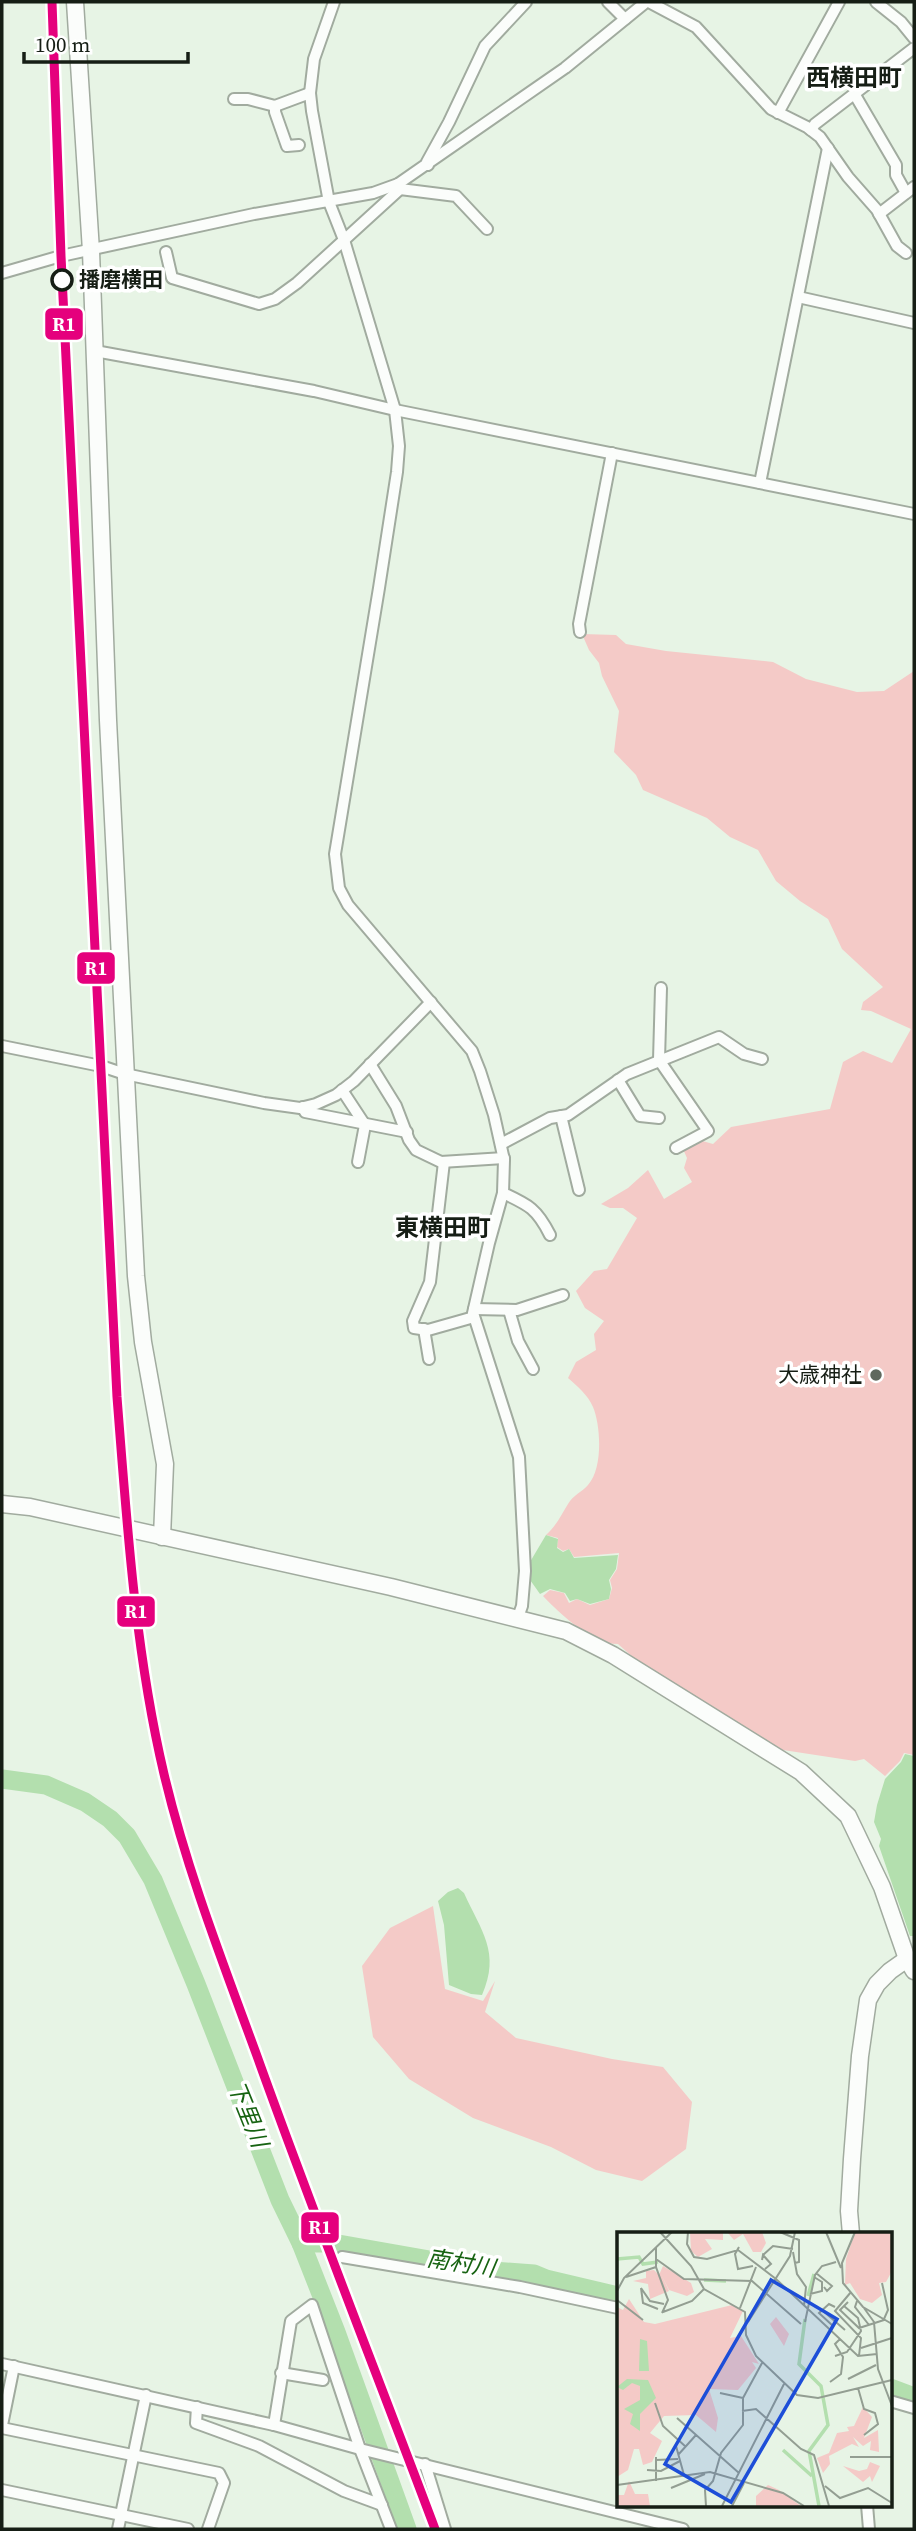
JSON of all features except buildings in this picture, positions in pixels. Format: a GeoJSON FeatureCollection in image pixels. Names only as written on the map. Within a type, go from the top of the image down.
{"type":"FeatureCollection","features":[{"type":"Feature","properties":{"kind":"street"},"geometry":{"type":"LineString","coordinates":[[75,2],[91,251],[108,720],[136,1276],[143,1342],[165,1464],[162,1537]]}},
{"type":"Feature","properties":{"kind":"street"},"geometry":{"type":"LineString","coordinates":[[334,2],[314,60],[310,93],[328,202],[344,240],[395,410],[399,446],[397,472],[338,829],[335,872],[339,888],[348,905],[472,1051],[501,1144],[504,1158],[503,1194],[474,1313],[519,1457],[525,1571],[522,1606],[517,1620]]}},
{"type":"Feature","properties":{"kind":"street"},"geometry":{"type":"LineString","coordinates":[[428,164],[485,46],[526,2]]}},
{"type":"Feature","properties":{"kind":"street"},"geometry":{"type":"LineString","coordinates":[[608,2],[625,19]]}},
{"type":"Feature","properties":{"kind":"street"},"geometry":{"type":"LineString","coordinates":[[166,252],[172,278],[259,304],[275,299],[297,283],[399,187],[565,68],[648,2],[696,27],[771,109],[820,137],[879,214],[897,246],[906,253]]}},
{"type":"Feature","properties":{"kind":"street"},"geometry":{"type":"LineString","coordinates":[[778,113],[839,2]]}},
{"type":"Feature","properties":{"kind":"street"},"geometry":{"type":"LineString","coordinates":[[876,2],[901,22],[914,38]]}},
{"type":"Feature","properties":{"kind":"street"},"geometry":{"type":"LineString","coordinates":[[811,130],[815,124],[914,48]]}},
{"type":"Feature","properties":{"kind":"street"},"geometry":{"type":"LineString","coordinates":[[234,99],[248,99],[275,106],[310,93]]}},
{"type":"Feature","properties":{"kind":"street"},"geometry":{"type":"LineString","coordinates":[[855,95],[896,165],[896,175],[910,190],[879,214]]}},
{"type":"Feature","properties":{"kind":"street"},"geometry":{"type":"LineString","coordinates":[[275,106],[287,146],[299,145]]}},
{"type":"Feature","properties":{"kind":"street"},"geometry":{"type":"LineString","coordinates":[[760,483],[828,148]]}},
{"type":"Feature","properties":{"kind":"street"},"geometry":{"type":"LineString","coordinates":[[2,273],[61,256],[254,214],[399,187],[456,196],[487,229]]}},
{"type":"Feature","properties":{"kind":"street"},"geometry":{"type":"LineString","coordinates":[[797,303],[914,323]]}},
{"type":"Feature","properties":{"kind":"street"},"geometry":{"type":"LineString","coordinates":[[95,351],[314,391],[395,410],[914,514]]}},
{"type":"Feature","properties":{"kind":"street"},"geometry":{"type":"LineString","coordinates":[[580,632],[579,624],[612,453]]}},
{"type":"Feature","properties":{"kind":"street"},"geometry":{"type":"LineString","coordinates":[[660,988],[659,1060],[708,1131],[676,1147]]}},
{"type":"Feature","properties":{"kind":"street"},"geometry":{"type":"LineString","coordinates":[[2,1046],[264,1103],[303,1107],[316,1104],[342,1090],[431,1002]]}},
{"type":"Feature","properties":{"kind":"street"},"geometry":{"type":"LineString","coordinates":[[501,1144],[550,1118],[582,1106],[618,1080],[659,1060],[719,1037],[744,1054],[762,1059]]}},
{"type":"Feature","properties":{"kind":"street"},"geometry":{"type":"LineString","coordinates":[[370,1064],[396,1106],[416,1150],[444,1162],[504,1158]]}},
{"type":"Feature","properties":{"kind":"street"},"geometry":{"type":"LineString","coordinates":[[618,1080],[640,1115],[659,1118]]}},
{"type":"Feature","properties":{"kind":"street"},"geometry":{"type":"LineString","coordinates":[[342,1090],[365,1125],[358,1162]]}},
{"type":"Feature","properties":{"kind":"street"},"geometry":{"type":"LineString","coordinates":[[303,1107],[305,1112],[407,1132]]}},
{"type":"Feature","properties":{"kind":"street"},"geometry":{"type":"LineString","coordinates":[[561,1116],[579,1190]]}},
{"type":"Feature","properties":{"kind":"street"},"geometry":{"type":"LineString","coordinates":[[444,1162],[430,1282],[413,1321],[414,1328],[428,1330],[474,1313],[533,1306],[564,1295]]}},
{"type":"Feature","properties":{"kind":"street"},"geometry":{"type":"LineString","coordinates":[[503,1194],[533,1208],[541,1216],[550,1235]]}},
{"type":"Feature","properties":{"kind":"street"},"geometry":{"type":"LineString","coordinates":[[509,1310],[518,1341],[533,1369]]}},
{"type":"Feature","properties":{"kind":"street"},"geometry":{"type":"LineString","coordinates":[[424,1329],[429,1359]]}},
{"type":"Feature","properties":{"kind":"street"},"geometry":{"type":"LineString","coordinates":[[2,1504],[30,1507],[391,1587],[566,1631],[613,1655],[800,1772],[848,1816],[882,1887],[911,1965],[890,1971],[877,1984],[868,2000],[860,2056],[853,2146],[849,2211],[851,2232]]}},
{"type":"Feature","properties":{"kind":"street"},"geometry":{"type":"LineString","coordinates":[[342,2257],[520,2287],[617,2308]]}},
{"type":"Feature","properties":{"kind":"street"},"geometry":{"type":"LineString","coordinates":[[274,2424],[291,2321],[312,2305],[391,2529]]}},
{"type":"Feature","properties":{"kind":"street"},"geometry":{"type":"LineString","coordinates":[[208,2529],[223,2483],[219,2473],[2,2426],[8,2365],[274,2424],[363,2450],[683,2529]]}},
{"type":"Feature","properties":{"kind":"street"},"geometry":{"type":"LineString","coordinates":[[281,2373],[323,2380]]}},
{"type":"Feature","properties":{"kind":"street"},"geometry":{"type":"LineString","coordinates":[[118,2529],[146,2395]]}},
{"type":"Feature","properties":{"kind":"street"},"geometry":{"type":"LineString","coordinates":[[892,2402],[914,2408]]}},
{"type":"Feature","properties":{"kind":"street"},"geometry":{"type":"LineString","coordinates":[[197,2407],[196,2423],[259,2446],[344,2491],[382,2505]]}},
{"type":"Feature","properties":{"kind":"street"},"geometry":{"type":"LineString","coordinates":[[425,2464],[445,2529]]}},
{"type":"Feature","properties":{"kind":"street"},"geometry":{"type":"LineString","coordinates":[[2,2490],[188,2529]]}},
{"type":"Feature","properties":{"kind":"street"},"geometry":{"type":"LineString","coordinates":[[867,2506],[869,2529]]}},
{"type":"Feature","properties":{"kind":"shaded area"},"geometry":{"type":"Polygon","coordinates":[[[582,634],[616,635],[626,644],[666,651],[773,662],[806,679],[857,692],[884,691],[914,671],[914,1755],[904,1753],[885,1776],[864,1759],[855,1761],[783,1750],[636,1660],[618,1644],[608,1643],[587,1634],[543,1596],[550,1590],[564,1593],[569,1603],[577,1599],[590,1605],[609,1599],[612,1588],[610,1580],[617,1569],[619,1553],[574,1557],[569,1549],[563,1551],[557,1547],[558,1538],[546,1535],[570,1501],[593,1478],[598,1458],[598,1425],[593,1407],[568,1378],[576,1362],[596,1350],[594,1334],[604,1321],[585,1308],[576,1291],[594,1271],[607,1269],[637,1218],[623,1208],[610,1208],[601,1204],[628,1188],[648,1170],[664,1199],[692,1182],[684,1168],[687,1158],[683,1149],[699,1140],[713,1144],[731,1127],[830,1109],[843,1062],[863,1051],[892,1063],[911,1029],[871,1011],[861,1010],[863,1002],[883,987],[842,949],[828,919],[776,881],[758,850],[730,837],[707,818],[643,790],[636,775],[614,752],[619,711],[602,676],[599,663],[582,634]]]}},
{"type":"Feature","properties":{"kind":"shaded area"},"geometry":{"type":"Polygon","coordinates":[[[546,1535],[558,1539],[557,1548],[563,1552],[569,1549],[574,1558],[618,1555],[616,1569],[609,1580],[609,1599],[590,1604],[577,1599],[570,1601],[565,1593],[550,1589],[540,1594],[528,1577],[527,1567],[546,1535]]]}},
{"type":"Feature","properties":{"kind":"shaded area"},"geometry":{"type":"Polygon","coordinates":[[[905,1754],[914,1756],[914,1936],[910,1936],[879,1846],[881,1839],[874,1822],[885,1779],[905,1754]]]}},
{"type":"Feature","properties":{"kind":"shaded area"},"geometry":{"type":"Polygon","coordinates":[[[458,1888],[464,1893],[477,1919],[489,1954],[490,1966],[482,1995],[471,1994],[449,1985],[444,1925],[438,1901],[458,1888]]]}},
{"type":"Feature","properties":{"kind":"shaded area"},"geometry":{"type":"Polygon","coordinates":[[[433,1906],[445,1989],[483,2001],[495,1981],[485,2012],[516,2038],[663,2067],[692,2102],[686,2149],[642,2181],[596,2170],[551,2147],[473,2118],[409,2079],[373,2037],[362,1966],[390,1928],[433,1906]]]}},
{"type":"Feature","properties":{"kind":"waterway","name":"下里川"},"geometry":{"type":"LineString","coordinates":[[2,1779],[46,1785],[85,1802],[110,1819],[127,1836],[153,1880],[280,2200],[301,2243],[336,2332],[407,2529]]}},
{"type":"Feature","properties":{"kind":"waterway","name":"南村川"},"geometry":{"type":"LineString","coordinates":[[301,2243],[333,2243],[492,2271],[534,2274],[617,2296]]}},
{"type":"Feature","properties":{"kind":"waterway","name":"南村川"},"geometry":{"type":"LineString","coordinates":[[892,2389],[914,2397]]}},
{"type":"Feature","properties":{"kind":"transit line","name":"R1"},"geometry":{"type":"LineString","coordinates":[[52,2],[61,256],[117,1397],[133,1587],[146,1681],[173,1810],[206,1916],[435,2529]]}},
{"type":"Feature","properties":{"kind":"place","name":"播磨横田"},"geometry":{"type":"Point","coordinates":[62,280]}},
{"type":"Feature","properties":{"kind":"place","name":"大歳神社"},"geometry":{"type":"Point","coordinates":[876,1375]}},
{"type":"Feature","properties":{"kind":"district","name":"西横田町"},"geometry":{"type":"Point","coordinates":[854,78]}},
{"type":"Feature","properties":{"kind":"district","name":"東横田町"},"geometry":{"type":"Point","coordinates":[443,1228]}}]}
